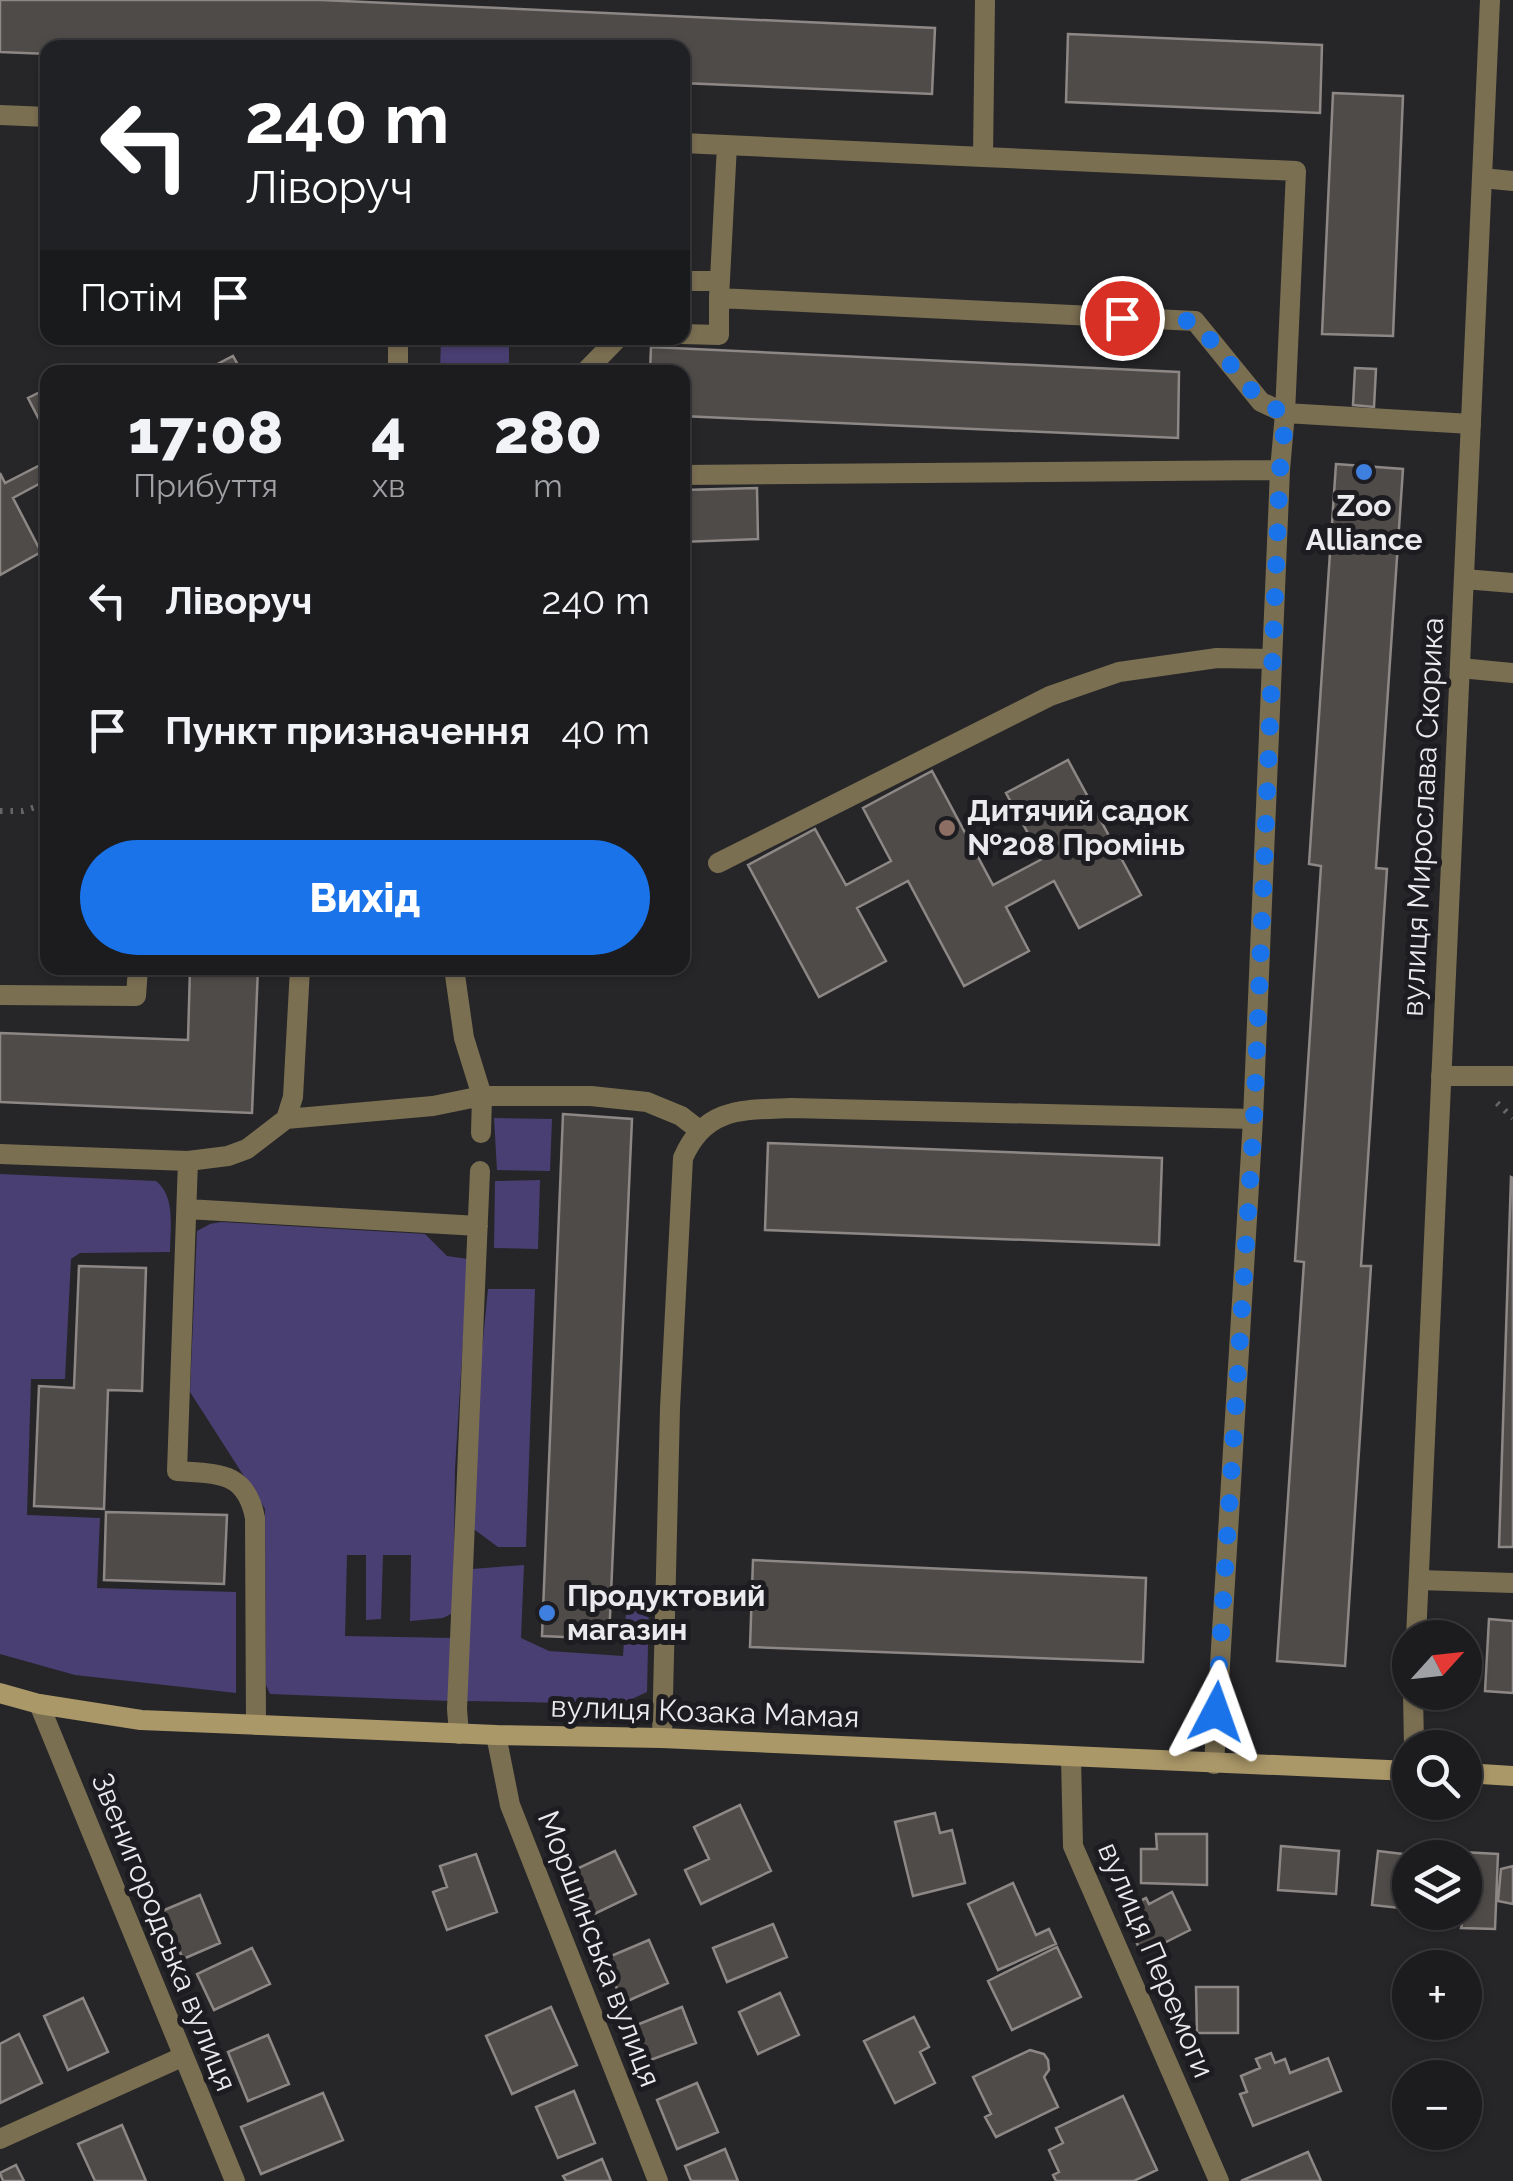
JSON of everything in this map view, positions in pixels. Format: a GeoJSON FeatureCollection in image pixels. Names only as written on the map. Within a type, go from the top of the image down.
{"type":"FeatureCollection","features":[{"type":"Feature","properties":{"kind":"street"},"geometry":{"type":"LineString","coordinates":[[983,157],[985,0]]}},
{"type":"Feature","properties":{"kind":"street","name":"вулиця Мирослава Скорика"},"geometry":{"type":"LineString","coordinates":[[1417,1620],[1490,0]]}},
{"type":"Feature","properties":{"kind":"street"},"geometry":{"type":"LineString","coordinates":[[0,115],[40,117]]}},
{"type":"Feature","properties":{"kind":"street"},"geometry":{"type":"LineString","coordinates":[[690,143],[1296,172],[1254,1119],[1214,1764]]}},
{"type":"Feature","properties":{"kind":"street"},"geometry":{"type":"LineString","coordinates":[[690,334],[719,335],[727,145]]}},
{"type":"Feature","properties":{"kind":"street"},"geometry":{"type":"LineString","coordinates":[[1482,178],[1513,181]]}},
{"type":"Feature","properties":{"kind":"street"},"geometry":{"type":"LineString","coordinates":[[690,283],[720,290],[1195,321],[1261,402],[1286,414],[1471,424]]}},
{"type":"Feature","properties":{"kind":"street"},"geometry":{"type":"LineString","coordinates":[[592,365],[611,345]]}},
{"type":"Feature","properties":{"kind":"street"},"geometry":{"type":"LineString","coordinates":[[690,475],[1280,470]]}},
{"type":"Feature","properties":{"kind":"street"},"geometry":{"type":"LineString","coordinates":[[1464,579],[1513,583]]}},
{"type":"Feature","properties":{"kind":"street"},"geometry":{"type":"LineString","coordinates":[[718,863],[1050,696],[1119,672],[1217,658],[1272,660]]}},
{"type":"Feature","properties":{"kind":"street"},"geometry":{"type":"LineString","coordinates":[[1460,668],[1513,673]]}},
{"type":"Feature","properties":{"kind":"street"},"geometry":{"type":"LineString","coordinates":[[0,994],[136,996],[138,975]]}},
{"type":"Feature","properties":{"kind":"street"},"geometry":{"type":"LineString","coordinates":[[286,1120],[293,1097],[300,975]]}},
{"type":"Feature","properties":{"kind":"street"},"geometry":{"type":"LineString","coordinates":[[455,975],[464,1038],[482,1096],[481,1134]]}},
{"type":"Feature","properties":{"kind":"street"},"geometry":{"type":"LineString","coordinates":[[1442,1076],[1513,1076]]}},
{"type":"Feature","properties":{"kind":"street"},"geometry":{"type":"LineString","coordinates":[[0,1154],[188,1161],[228,1156],[247,1149],[286,1120],[433,1106],[482,1096],[592,1096],[647,1102],[680,1116],[699,1130]]}},
{"type":"Feature","properties":{"kind":"street"},"geometry":{"type":"LineString","coordinates":[[662,1738],[670,1408],[683,1158],[699,1130],[716,1118],[740,1110],[791,1108],[1254,1119]]}},
{"type":"Feature","properties":{"kind":"street"},"geometry":{"type":"LineString","coordinates":[[188,1161],[177,1472],[230,1478],[251,1500],[256,1518],[256,1726]]}},
{"type":"Feature","properties":{"kind":"street"},"geometry":{"type":"LineString","coordinates":[[459,1734],[480,1171]]}},
{"type":"Feature","properties":{"kind":"street"},"geometry":{"type":"LineString","coordinates":[[187,1209],[478,1226]]}},
{"type":"Feature","properties":{"kind":"street"},"geometry":{"type":"LineString","coordinates":[[1419,1580],[1513,1583]]}},
{"type":"Feature","properties":{"kind":"street","name":"вулиця Козака Мамая"},"geometry":{"type":"LineString","coordinates":[[0,1693],[40,1704],[141,1720],[1392,1769]]}},
{"type":"Feature","properties":{"kind":"street","name":"Звенигородська вулиця"},"geometry":{"type":"LineString","coordinates":[[40,1704],[235,2181]]}},
{"type":"Feature","properties":{"kind":"street","name":"Моршинська вулиця"},"geometry":{"type":"LineString","coordinates":[[496,1735],[510,1805],[658,2181]]}},
{"type":"Feature","properties":{"kind":"street","name":"вулиця Перемоги"},"geometry":{"type":"LineString","coordinates":[[1071,1756],[1074,1846],[1218,2181]]}},
{"type":"Feature","properties":{"kind":"street"},"geometry":{"type":"LineString","coordinates":[[1482,1774],[1513,1776]]}},
{"type":"Feature","properties":{"kind":"street"},"geometry":{"type":"LineString","coordinates":[[0,2139],[182,2057]]}},
{"type":"Feature","properties":{"kind":"path"},"geometry":{"type":"LineString","coordinates":[[0,811],[23,811],[40,806]]}},
{"type":"Feature","properties":{"kind":"shaded area"},"geometry":{"type":"Polygon","coordinates":[[[441,345],[509,345],[509,365],[440,365],[441,345]]]}},
{"type":"Feature","properties":{"kind":"shaded area"},"geometry":{"type":"Polygon","coordinates":[[[494,1118],[552,1119],[550,1171],[497,1170],[494,1118]]]}},
{"type":"Feature","properties":{"kind":"shaded area"},"geometry":{"type":"Polygon","coordinates":[[[0,1174],[156,1181],[167,1195],[170,1252],[80,1253],[71,1259],[65,1379],[31,1379],[27,1515],[100,1518],[97,1588],[236,1592],[236,1693],[75,1675],[0,1654],[0,1174]]]}},
{"type":"Feature","properties":{"kind":"shaded area"},"geometry":{"type":"Polygon","coordinates":[[[540,1180],[538,1249],[494,1248],[495,1181],[540,1180]]]}},
{"type":"Feature","properties":{"kind":"shaded area"},"geometry":{"type":"Polygon","coordinates":[[[221,1222],[425,1234],[447,1256],[468,1259],[455,1469],[453,1613],[443,1618],[410,1621],[411,1555],[383,1555],[381,1619],[366,1620],[366,1555],[347,1555],[345,1636],[453,1638],[449,1701],[270,1694],[266,1685],[265,1509],[190,1392],[197,1231],[221,1222]]]}},
{"type":"Feature","properties":{"kind":"shaded area"},"geometry":{"type":"Polygon","coordinates":[[[488,1289],[535,1289],[526,1547],[498,1547],[471,1527],[475,1420],[488,1289]]]}},
{"type":"Feature","properties":{"kind":"shaded area"},"geometry":{"type":"Polygon","coordinates":[[[524,1565],[521,1638],[549,1651],[623,1656],[627,1598],[649,1599],[647,1692],[621,1704],[466,1701],[472,1569],[524,1565]]]}},
{"type":"Feature","properties":{"kind":"building"},"geometry":{"type":"Polygon","coordinates":[[[0,0],[321,0],[935,28],[932,94],[690,83],[690,40],[40,40],[40,54],[0,52],[0,0]]]}},
{"type":"Feature","properties":{"kind":"building"},"geometry":{"type":"Polygon","coordinates":[[[1068,34],[1322,45],[1320,113],[1066,102],[1068,34]]]}},
{"type":"Feature","properties":{"kind":"building"},"geometry":{"type":"Polygon","coordinates":[[[1333,93],[1403,96],[1393,336],[1322,334],[1333,93]]]}},
{"type":"Feature","properties":{"kind":"building"},"geometry":{"type":"Polygon","coordinates":[[[651,347],[1179,372],[1178,438],[690,416],[690,365],[650,365],[651,347]]]}},
{"type":"Feature","properties":{"kind":"building"},"geometry":{"type":"Polygon","coordinates":[[[233,356],[238,365],[216,365],[233,356]]]}},
{"type":"Feature","properties":{"kind":"building"},"geometry":{"type":"Polygon","coordinates":[[[1355,368],[1376,369],[1374,407],[1353,405],[1355,368]]]}},
{"type":"Feature","properties":{"kind":"building"},"geometry":{"type":"Polygon","coordinates":[[[40,392],[40,421],[28,398],[40,392]]]}},
{"type":"Feature","properties":{"kind":"building"},"geometry":{"type":"Polygon","coordinates":[[[1336,464],[1403,469],[1376,868],[1387,869],[1361,1266],[1371,1266],[1345,1666],[1277,1661],[1304,1262],[1295,1261],[1321,866],[1309,864],[1336,464]]]}},
{"type":"Feature","properties":{"kind":"building"},"geometry":{"type":"Polygon","coordinates":[[[40,465],[40,483],[13,498],[40,553],[0,575],[0,473],[5,483],[40,465]]]}},
{"type":"Feature","properties":{"kind":"building"},"geometry":{"type":"Polygon","coordinates":[[[757,488],[758,539],[690,542],[690,490],[757,488]]]}},
{"type":"Feature","properties":{"kind":"building"},"geometry":{"type":"Polygon","coordinates":[[[1068,760],[1141,895],[1079,928],[1054,881],[1006,907],[1029,951],[964,986],[908,881],[857,908],[886,961],[819,997],[748,865],[815,829],[846,885],[891,861],[863,808],[932,771],[993,885],[1042,859],[1006,793],[1068,760]]]}},
{"type":"Feature","properties":{"kind":"building"},"geometry":{"type":"Polygon","coordinates":[[[190,975],[258,975],[252,1113],[0,1102],[0,1033],[188,1040],[190,975]]]}},
{"type":"Feature","properties":{"kind":"building"},"geometry":{"type":"Polygon","coordinates":[[[563,1114],[632,1119],[609,1639],[542,1636],[563,1114]]]}},
{"type":"Feature","properties":{"kind":"building"},"geometry":{"type":"Polygon","coordinates":[[[768,1143],[1162,1158],[1159,1245],[765,1230],[768,1143]]]}},
{"type":"Feature","properties":{"kind":"building"},"geometry":{"type":"Polygon","coordinates":[[[1511,1177],[1513,1547],[1499,1547],[1511,1177]]]}},
{"type":"Feature","properties":{"kind":"building"},"geometry":{"type":"Polygon","coordinates":[[[79,1266],[146,1268],[142,1391],[108,1390],[104,1509],[34,1506],[39,1386],[74,1388],[79,1266]]]}},
{"type":"Feature","properties":{"kind":"building"},"geometry":{"type":"Polygon","coordinates":[[[106,1512],[227,1515],[224,1584],[104,1580],[106,1512]]]}},
{"type":"Feature","properties":{"kind":"building"},"geometry":{"type":"Polygon","coordinates":[[[753,1560],[1146,1578],[1143,1662],[750,1647],[753,1560]]]}},
{"type":"Feature","properties":{"kind":"building"},"geometry":{"type":"Polygon","coordinates":[[[1489,1619],[1513,1621],[1513,1693],[1485,1691],[1489,1619]]]}},
{"type":"Feature","properties":{"kind":"building"},"geometry":{"type":"Polygon","coordinates":[[[740,1805],[771,1871],[701,1904],[685,1870],[709,1859],[694,1827],[740,1805]]]}},
{"type":"Feature","properties":{"kind":"building"},"geometry":{"type":"Polygon","coordinates":[[[935,1813],[940,1833],[952,1830],[965,1883],[913,1896],[895,1822],[935,1813]]]}},
{"type":"Feature","properties":{"kind":"building"},"geometry":{"type":"Polygon","coordinates":[[[1156,1834],[1207,1834],[1207,1885],[1141,1883],[1141,1849],[1157,1849],[1156,1834]]]}},
{"type":"Feature","properties":{"kind":"building"},"geometry":{"type":"Polygon","coordinates":[[[1281,1846],[1339,1851],[1336,1894],[1278,1890],[1281,1846]]]}},
{"type":"Feature","properties":{"kind":"building"},"geometry":{"type":"Polygon","coordinates":[[[615,1851],[636,1894],[590,1916],[570,1872],[615,1851]]]}},
{"type":"Feature","properties":{"kind":"building"},"geometry":{"type":"Polygon","coordinates":[[[1378,1851],[1392,1853],[1392,1907],[1372,1905],[1378,1851]]]}},
{"type":"Feature","properties":{"kind":"building"},"geometry":{"type":"Polygon","coordinates":[[[1482,1853],[1498,1854],[1495,1929],[1482,1929],[1482,1853]]]}},
{"type":"Feature","properties":{"kind":"building"},"geometry":{"type":"Polygon","coordinates":[[[476,1854],[497,1912],[447,1930],[433,1892],[447,1887],[440,1866],[476,1854]]]}},
{"type":"Feature","properties":{"kind":"building"},"geometry":{"type":"Polygon","coordinates":[[[1513,1866],[1513,1904],[1498,1901],[1501,1869],[1513,1866]]]}},
{"type":"Feature","properties":{"kind":"building"},"geometry":{"type":"Polygon","coordinates":[[[1013,1883],[1036,1935],[1049,1929],[1056,1944],[998,1970],[968,1904],[1013,1883]]]}},
{"type":"Feature","properties":{"kind":"building"},"geometry":{"type":"Polygon","coordinates":[[[1172,1892],[1190,1930],[1142,1954],[1121,1910],[1146,1898],[1149,1904],[1172,1892]]]}},
{"type":"Feature","properties":{"kind":"building"},"geometry":{"type":"Polygon","coordinates":[[[200,1895],[220,1943],[183,1959],[162,1911],[200,1895]]]}},
{"type":"Feature","properties":{"kind":"building"},"geometry":{"type":"Polygon","coordinates":[[[773,1924],[787,1957],[727,1982],[713,1948],[773,1924]]]}},
{"type":"Feature","properties":{"kind":"building"},"geometry":{"type":"Polygon","coordinates":[[[649,1940],[668,1983],[623,2003],[604,1959],[649,1940]]]}},
{"type":"Feature","properties":{"kind":"building"},"geometry":{"type":"Polygon","coordinates":[[[1057,1947],[1081,1997],[1012,2030],[988,1981],[1057,1947]]]}},
{"type":"Feature","properties":{"kind":"building"},"geometry":{"type":"Polygon","coordinates":[[[252,1948],[270,1984],[214,2010],[197,1974],[252,1948]]]}},
{"type":"Feature","properties":{"kind":"building"},"geometry":{"type":"Polygon","coordinates":[[[1196,1987],[1238,1987],[1238,2033],[1197,2033],[1196,1987]]]}},
{"type":"Feature","properties":{"kind":"building"},"geometry":{"type":"Polygon","coordinates":[[[780,1993],[799,2035],[758,2054],[739,2012],[780,1993]]]}},
{"type":"Feature","properties":{"kind":"building"},"geometry":{"type":"Polygon","coordinates":[[[83,1998],[108,2052],[68,2070],[44,2016],[83,1998]]]}},
{"type":"Feature","properties":{"kind":"building"},"geometry":{"type":"Polygon","coordinates":[[[551,2007],[577,2065],[512,2094],[486,2036],[551,2007]]]}},
{"type":"Feature","properties":{"kind":"building"},"geometry":{"type":"Polygon","coordinates":[[[682,2007],[696,2043],[648,2061],[634,2026],[682,2007]]]}},
{"type":"Feature","properties":{"kind":"building"},"geometry":{"type":"Polygon","coordinates":[[[914,2017],[929,2047],[920,2052],[935,2083],[895,2103],[864,2041],[914,2017]]]}},
{"type":"Feature","properties":{"kind":"building"},"geometry":{"type":"Polygon","coordinates":[[[19,2034],[42,2083],[0,2103],[0,2044],[19,2034]]]}},
{"type":"Feature","properties":{"kind":"building"},"geometry":{"type":"Polygon","coordinates":[[[268,2035],[289,2084],[248,2101],[228,2052],[268,2035]]]}},
{"type":"Feature","properties":{"kind":"building"},"geometry":{"type":"Polygon","coordinates":[[[1030,2050],[1044,2054],[1048,2060],[1049,2070],[1044,2077],[1058,2107],[996,2137],[985,2117],[991,2114],[973,2077],[1030,2050]]]}},
{"type":"Feature","properties":{"kind":"building"},"geometry":{"type":"Polygon","coordinates":[[[1271,2053],[1275,2063],[1285,2059],[1290,2073],[1328,2058],[1341,2091],[1253,2126],[1240,2094],[1247,2092],[1241,2076],[1260,2068],[1256,2059],[1271,2053]]]}},
{"type":"Feature","properties":{"kind":"building"},"geometry":{"type":"Polygon","coordinates":[[[697,2083],[718,2132],[677,2149],[657,2100],[697,2083]]]}},
{"type":"Feature","properties":{"kind":"building"},"geometry":{"type":"Polygon","coordinates":[[[574,2091],[595,2143],[558,2158],[536,2107],[574,2091]]]}},
{"type":"Feature","properties":{"kind":"building"},"geometry":{"type":"Polygon","coordinates":[[[323,2093],[343,2140],[261,2174],[241,2127],[323,2093]]]}},
{"type":"Feature","properties":{"kind":"building"},"geometry":{"type":"Polygon","coordinates":[[[1123,2096],[1157,2170],[1134,2181],[1056,2181],[1053,2175],[1059,2172],[1049,2150],[1063,2143],[1056,2128],[1123,2096]]]}},
{"type":"Feature","properties":{"kind":"building"},"geometry":{"type":"Polygon","coordinates":[[[122,2125],[146,2181],[95,2181],[78,2144],[122,2125]]]}},
{"type":"Feature","properties":{"kind":"building"},"geometry":{"type":"Polygon","coordinates":[[[725,2149],[738,2181],[691,2181],[685,2166],[725,2149]]]}},
{"type":"Feature","properties":{"kind":"building"},"geometry":{"type":"Polygon","coordinates":[[[1308,2152],[1321,2181],[1241,2181],[1308,2152]]]}},
{"type":"Feature","properties":{"kind":"building"},"geometry":{"type":"Polygon","coordinates":[[[602,2159],[611,2181],[566,2181],[563,2176],[602,2159]]]}},
{"type":"Feature","properties":{"kind":"building"},"geometry":{"type":"Polygon","coordinates":[[[16,2165],[24,2181],[3,2181],[0,2173],[16,2165]]]}},
{"type":"Feature","properties":{"kind":"place","name":"Zoo Alliance"},"geometry":{"type":"Point","coordinates":[1364,472]}},
{"type":"Feature","properties":{"kind":"place","name":"Дитячий садок №208 Промінь"},"geometry":{"type":"Point","coordinates":[947,828]}},
{"type":"Feature","properties":{"kind":"place","name":"Продуктовий магазин"},"geometry":{"type":"Point","coordinates":[547,1613]}},
{"type":"Feature","properties":{"kind":"route"},"geometry":{"type":"LineString","coordinates":[[1122,318],[1195,321],[1261,402],[1286,414],[1280,470],[1254,1119],[1216,1712]]}}]}
